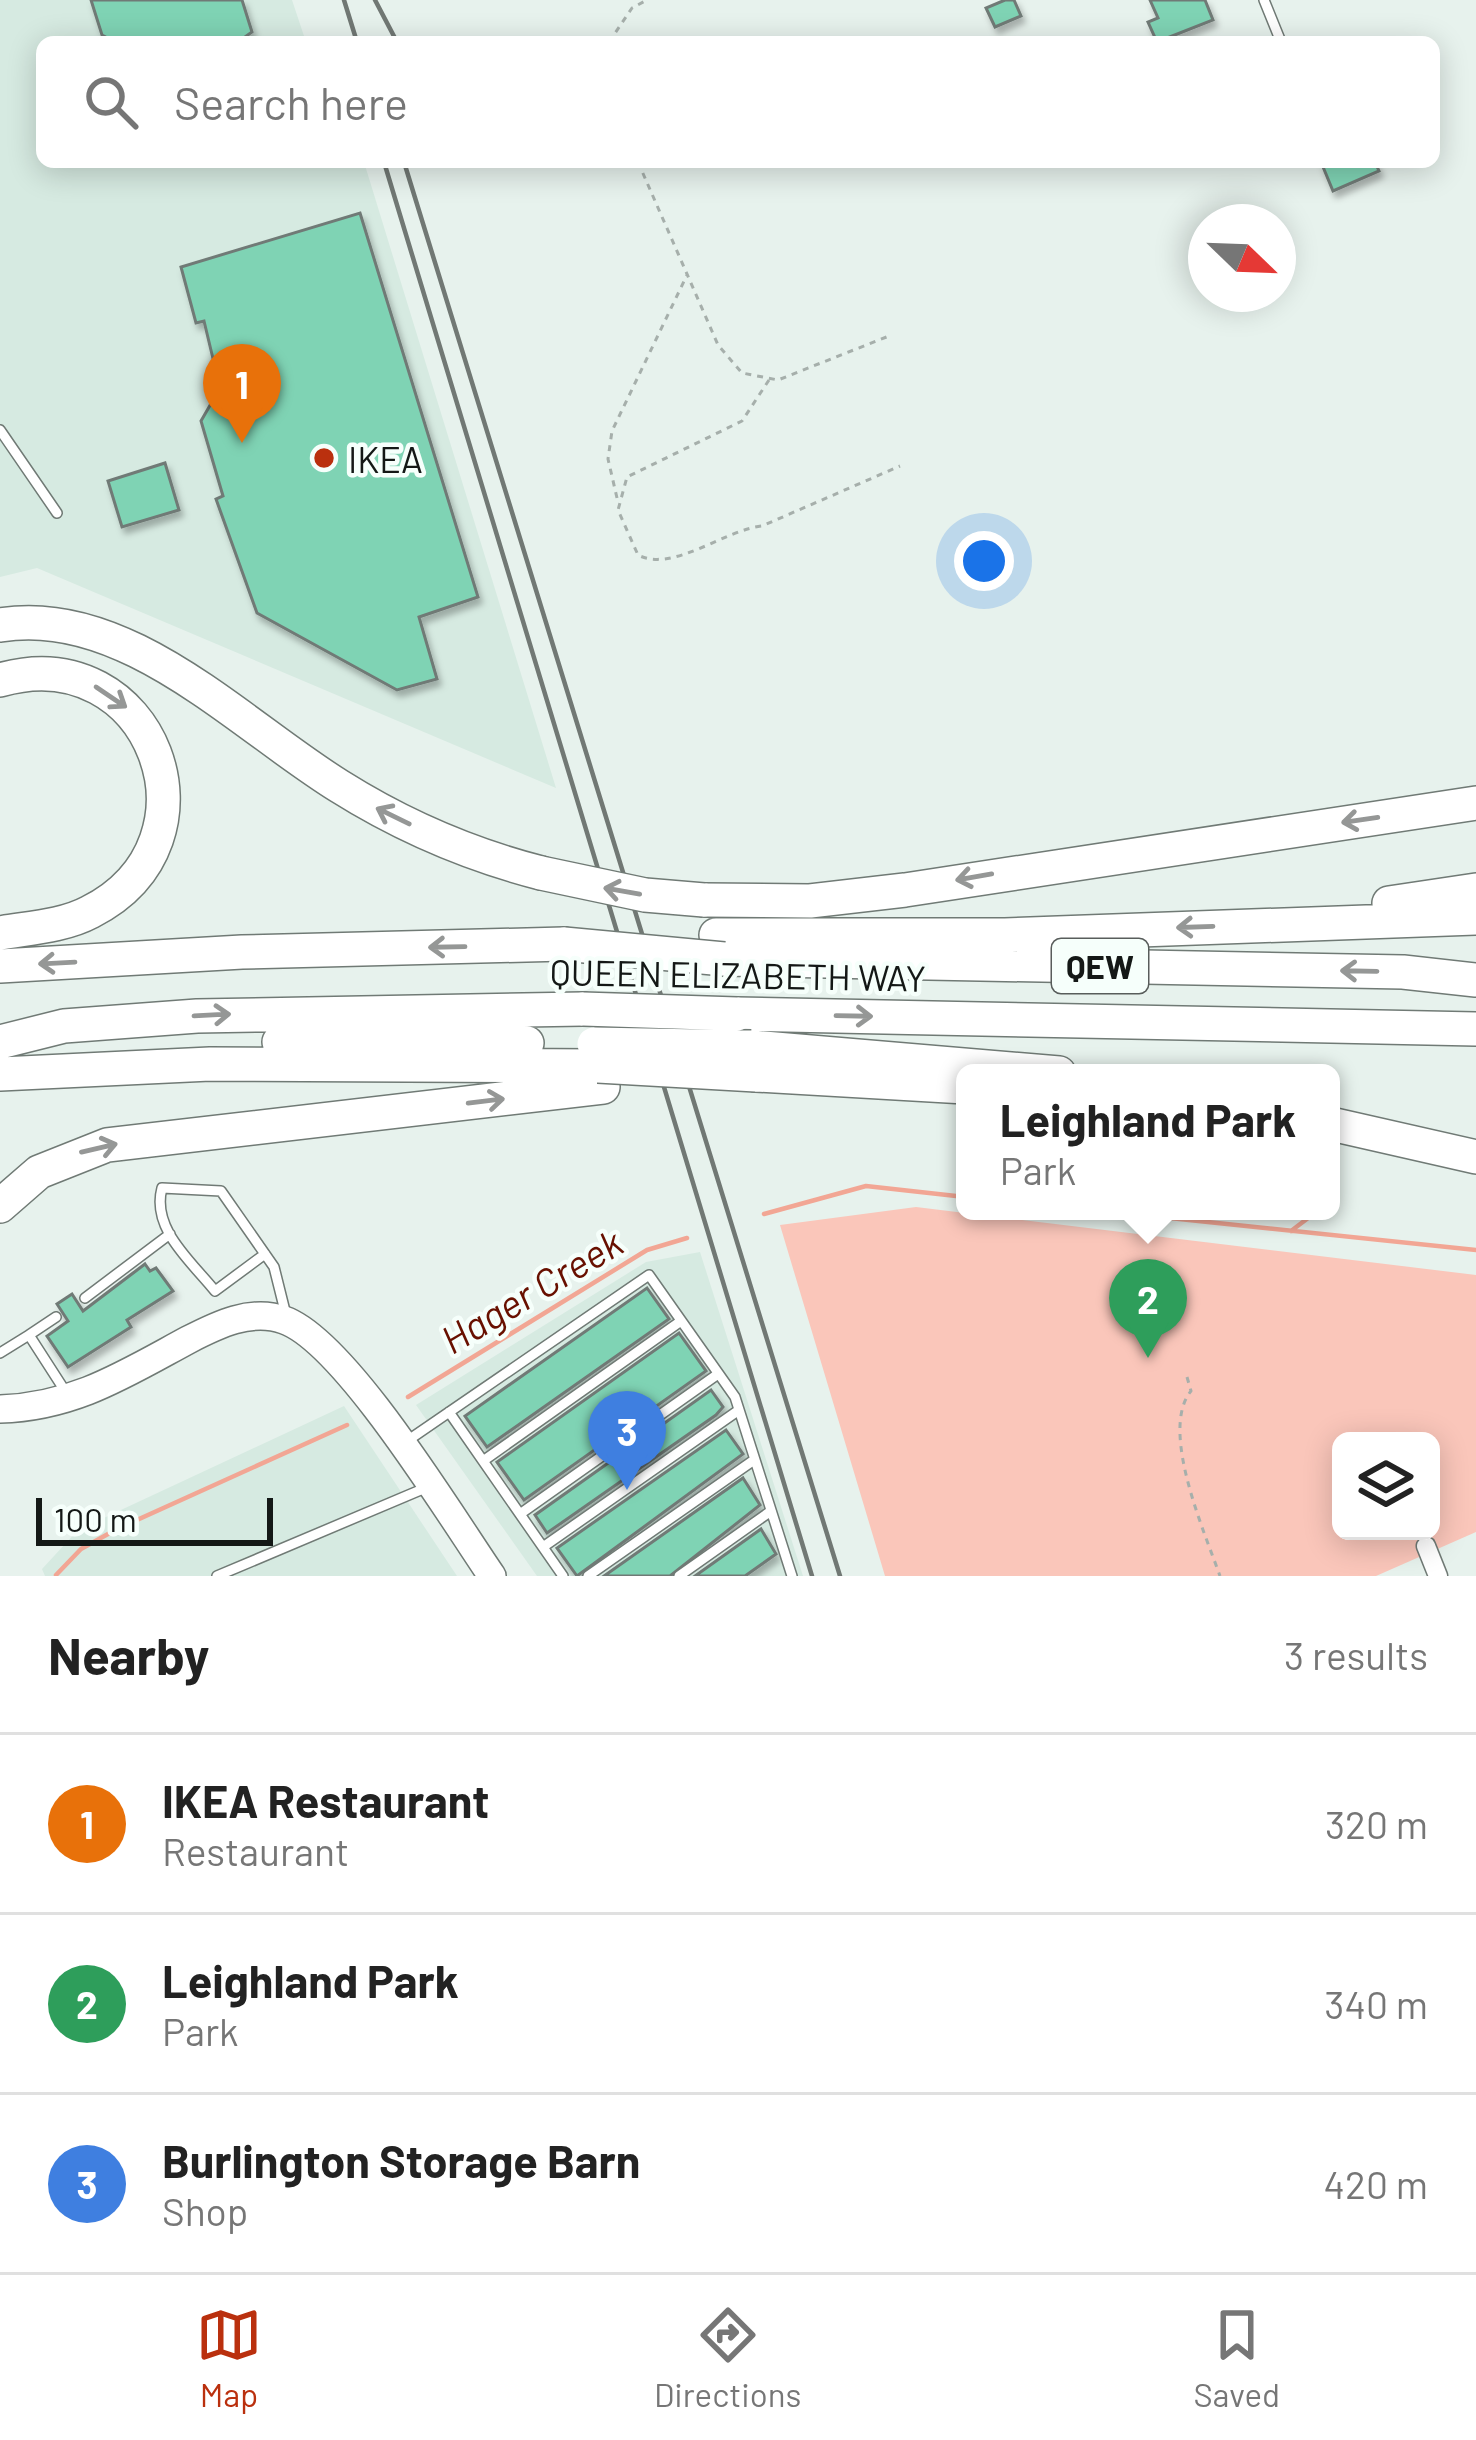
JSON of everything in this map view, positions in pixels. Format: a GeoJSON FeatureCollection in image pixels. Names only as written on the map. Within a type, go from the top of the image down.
{"type":"FeatureCollection","features":[{"type":"Feature","properties":{"kind":"highway"},"geometry":{"type":"LineString","coordinates":[[0,626],[46,622],[107,636],[382,811],[443,839],[541,873],[645,895],[811,901],[1476,803]]}},
{"type":"Feature","properties":{"kind":"highway"},"geometry":{"type":"LineString","coordinates":[[0,680],[53,674],[106,692],[131,711],[146,734],[163,769],[164,804],[156,842],[124,889],[87,914],[0,933]]}},
{"type":"Feature","properties":{"kind":"highway"},"geometry":{"type":"LineString","coordinates":[[1353,920],[1384,903],[1476,890]]}},
{"type":"Feature","properties":{"kind":"highway"},"geometry":{"type":"LineString","coordinates":[[720,947],[1476,918]]}},
{"type":"Feature","properties":{"kind":"highway","name":"QUEEN ELIZABETH WAY"},"geometry":{"type":"LineString","coordinates":[[0,966],[242,952],[564,944],[1403,972],[1476,980]]}},
{"type":"Feature","properties":{"kind":"highway","name":"QUEEN ELIZABETH WAY"},"geometry":{"type":"LineString","coordinates":[[7,1042],[64,1026],[197,1016],[583,1009],[1476,1029]]}},
{"type":"Feature","properties":{"kind":"highway"},"geometry":{"type":"LineString","coordinates":[[7,1042],[71,1046],[207,1041],[598,1066]]}},
{"type":"Feature","properties":{"kind":"highway"},"geometry":{"type":"LineString","coordinates":[[0,1074],[210,1064],[598,1066],[928,1058],[980,1064]]}},
{"type":"Feature","properties":{"kind":"highway"},"geometry":{"type":"LineString","coordinates":[[753,1061],[956,1086]]}},
{"type":"Feature","properties":{"kind":"highway"},"geometry":{"type":"LineString","coordinates":[[0,1206],[40,1172],[107,1145],[598,1066]]}},
{"type":"Feature","properties":{"kind":"highway"},"geometry":{"type":"LineString","coordinates":[[1340,1126],[1476,1157]]}},
{"type":"Feature","properties":{"kind":"main road"},"geometry":{"type":"LineString","coordinates":[[0,1409],[71,1400],[227,1322],[259,1316],[286,1321],[334,1358],[492,1576]]}},
{"type":"Feature","properties":{"kind":"street"},"geometry":{"type":"LineString","coordinates":[[1426,1546],[1438,1576]]}},
{"type":"Feature","properties":{"kind":"lane"},"geometry":{"type":"LineString","coordinates":[[1264,0],[1279,36]]}},
{"type":"Feature","properties":{"kind":"lane"},"geometry":{"type":"LineString","coordinates":[[0,430],[57,513]]}},
{"type":"Feature","properties":{"kind":"lane"},"geometry":{"type":"LineString","coordinates":[[265,1254],[215,1291],[159,1214],[162,1188],[221,1191],[265,1254],[281,1282],[286,1321]]}},
{"type":"Feature","properties":{"kind":"lane"},"geometry":{"type":"LineString","coordinates":[[85,1298],[170,1234]]}},
{"type":"Feature","properties":{"kind":"lane"},"geometry":{"type":"LineString","coordinates":[[400,1445],[649,1275],[739,1410],[790,1571],[775,1576]]}},
{"type":"Feature","properties":{"kind":"lane"},"geometry":{"type":"LineString","coordinates":[[0,1353],[56,1317]]}},
{"type":"Feature","properties":{"kind":"lane"},"geometry":{"type":"LineString","coordinates":[[483,1462],[681,1321]]}},
{"type":"Feature","properties":{"kind":"lane"},"geometry":{"type":"LineString","coordinates":[[29,1335],[71,1400]]}},
{"type":"Feature","properties":{"kind":"lane"},"geometry":{"type":"LineString","coordinates":[[520,1514],[718,1374]]}},
{"type":"Feature","properties":{"kind":"lane"},"geometry":{"type":"LineString","coordinates":[[543,1547],[739,1410]]}},
{"type":"Feature","properties":{"kind":"lane"},"geometry":{"type":"LineString","coordinates":[[448,1412],[563,1576]]}},
{"type":"Feature","properties":{"kind":"lane"},"geometry":{"type":"LineString","coordinates":[[588,1576],[754,1460]]}},
{"type":"Feature","properties":{"kind":"lane"},"geometry":{"type":"LineString","coordinates":[[217,1576],[430,1486]]}},
{"type":"Feature","properties":{"kind":"lane"},"geometry":{"type":"LineString","coordinates":[[679,1576],[771,1511]]}},
{"type":"Feature","properties":{"kind":"path"},"geometry":{"type":"LineString","coordinates":[[613,36],[632,8],[647,0]]}},
{"type":"Feature","properties":{"kind":"path"},"geometry":{"type":"LineString","coordinates":[[641,168],[728,361],[742,373],[769,380],[889,336]]}},
{"type":"Feature","properties":{"kind":"path"},"geometry":{"type":"LineString","coordinates":[[687,274],[612,431],[610,476],[631,548],[646,559],[664,560],[739,529],[762,526],[900,466]]}},
{"type":"Feature","properties":{"kind":"path"},"geometry":{"type":"LineString","coordinates":[[618,498],[636,469],[742,421],[769,380]]}},
{"type":"Feature","properties":{"kind":"path"},"geometry":{"type":"LineString","coordinates":[[1187,1377],[1192,1391],[1184,1400],[1181,1427],[1187,1484],[1220,1576]]}},
{"type":"Feature","properties":{"kind":"shaded area"},"geometry":{"type":"Polygon","coordinates":[[[0,0],[292,0],[304,36],[36,36],[36,168],[366,168],[556,788],[37,568],[0,577],[0,0]]]}},
{"type":"Feature","properties":{"kind":"shaded area"},"geometry":{"type":"Polygon","coordinates":[[[916,1207],[956,1212],[956,1220],[1023,1220],[1476,1275],[1476,1532],[1376,1576],[885,1576],[780,1225],[916,1207]]]}},
{"type":"Feature","properties":{"kind":"shaded area"},"geometry":{"type":"Polygon","coordinates":[[[700,1252],[803,1576],[537,1576],[416,1405],[646,1262],[700,1252]]]}},
{"type":"Feature","properties":{"kind":"shaded area"},"geometry":{"type":"Polygon","coordinates":[[[344,1406],[457,1576],[45,1576],[42,1569],[78,1530],[344,1406]]]}},
{"type":"Feature","properties":{"kind":"building"},"geometry":{"type":"Polygon","coordinates":[[[91,0],[242,0],[252,32],[246,36],[102,35],[91,0]]]}},
{"type":"Feature","properties":{"kind":"building"},"geometry":{"type":"Polygon","coordinates":[[[1014,0],[1021,16],[995,27],[986,8],[1014,0]]]}},
{"type":"Feature","properties":{"kind":"building"},"geometry":{"type":"Polygon","coordinates":[[[1150,0],[1205,0],[1213,20],[1172,36],[1154,36],[1148,22],[1158,18],[1150,0]]]}},
{"type":"Feature","properties":{"kind":"building"},"geometry":{"type":"Polygon","coordinates":[[[1323,168],[1378,168],[1379,171],[1333,191],[1323,168]]]}},
{"type":"Feature","properties":{"kind":"building","name":"IKEA"},"geometry":{"type":"Polygon","coordinates":[[[360,213],[478,597],[419,617],[437,679],[397,690],[257,613],[216,499],[223,496],[201,421],[220,388],[204,321],[196,323],[181,267],[360,213]]]}},
{"type":"Feature","properties":{"kind":"building"},"geometry":{"type":"Polygon","coordinates":[[[165,463],[179,510],[122,527],[108,481],[165,463]]]}},
{"type":"Feature","properties":{"kind":"building"},"geometry":{"type":"Polygon","coordinates":[[[145,1264],[150,1271],[156,1268],[173,1291],[127,1320],[131,1327],[68,1367],[47,1336],[68,1321],[57,1304],[72,1294],[83,1311],[145,1264]]]}},
{"type":"Feature","properties":{"kind":"building"},"geometry":{"type":"Polygon","coordinates":[[[647,1288],[669,1319],[487,1447],[465,1416],[647,1288]]]}},
{"type":"Feature","properties":{"kind":"building"},"geometry":{"type":"Polygon","coordinates":[[[679,1333],[706,1371],[524,1500],[497,1462],[679,1333]]]}},
{"type":"Feature","properties":{"kind":"building"},"geometry":{"type":"Polygon","coordinates":[[[711,1390],[723,1407],[716,1415],[547,1533],[535,1515],[711,1390]]]}},
{"type":"Feature","properties":{"kind":"building"},"geometry":{"type":"Polygon","coordinates":[[[726,1430],[743,1454],[577,1576],[557,1548],[726,1430]]]}},
{"type":"Feature","properties":{"kind":"building"},"geometry":{"type":"Polygon","coordinates":[[[743,1478],[760,1505],[670,1576],[604,1576],[743,1478]]]}},
{"type":"Feature","properties":{"kind":"building"},"geometry":{"type":"Polygon","coordinates":[[[761,1529],[776,1554],[745,1576],[695,1576],[761,1529]]]}},
{"type":"Feature","properties":{"kind":"waterway","name":"Hager Creek"},"geometry":{"type":"LineString","coordinates":[[764,1214],[866,1186],[956,1196]]}},
{"type":"Feature","properties":{"kind":"waterway","name":"Hager Creek"},"geometry":{"type":"LineString","coordinates":[[1189,1220],[1476,1250]]}},
{"type":"Feature","properties":{"kind":"waterway"},"geometry":{"type":"LineString","coordinates":[[1291,1231],[1305,1220]]}},
{"type":"Feature","properties":{"kind":"waterway","name":"Hager Creek"},"geometry":{"type":"LineString","coordinates":[[408,1397],[647,1250],[687,1238]]}},
{"type":"Feature","properties":{"kind":"waterway","name":"Hager Creek"},"geometry":{"type":"LineString","coordinates":[[56,1575],[81,1549],[117,1529],[347,1425]]}},
{"type":"Feature","properties":{"kind":"railway"},"geometry":{"type":"LineString","coordinates":[[344,0],[355,36]]}},
{"type":"Feature","properties":{"kind":"railway"},"geometry":{"type":"LineString","coordinates":[[375,0],[394,36]]}},
{"type":"Feature","properties":{"kind":"railway"},"geometry":{"type":"LineString","coordinates":[[386,168],[812,1576]]}},
{"type":"Feature","properties":{"kind":"railway"},"geometry":{"type":"LineString","coordinates":[[406,168],[840,1576]]}},
{"type":"Feature","properties":{"kind":"place","name":"IKEA Restaurant"},"geometry":{"type":"Point","coordinates":[242,443]}},
{"type":"Feature","properties":{"kind":"place","name":"IKEA"},"geometry":{"type":"Point","coordinates":[324,458]}},
{"type":"Feature","properties":{"kind":"place","name":"Leighland Park"},"geometry":{"type":"Point","coordinates":[1148,1358]}},
{"type":"Feature","properties":{"kind":"place","name":"Burlington Storage Barn"},"geometry":{"type":"Point","coordinates":[627,1490]}}]}
